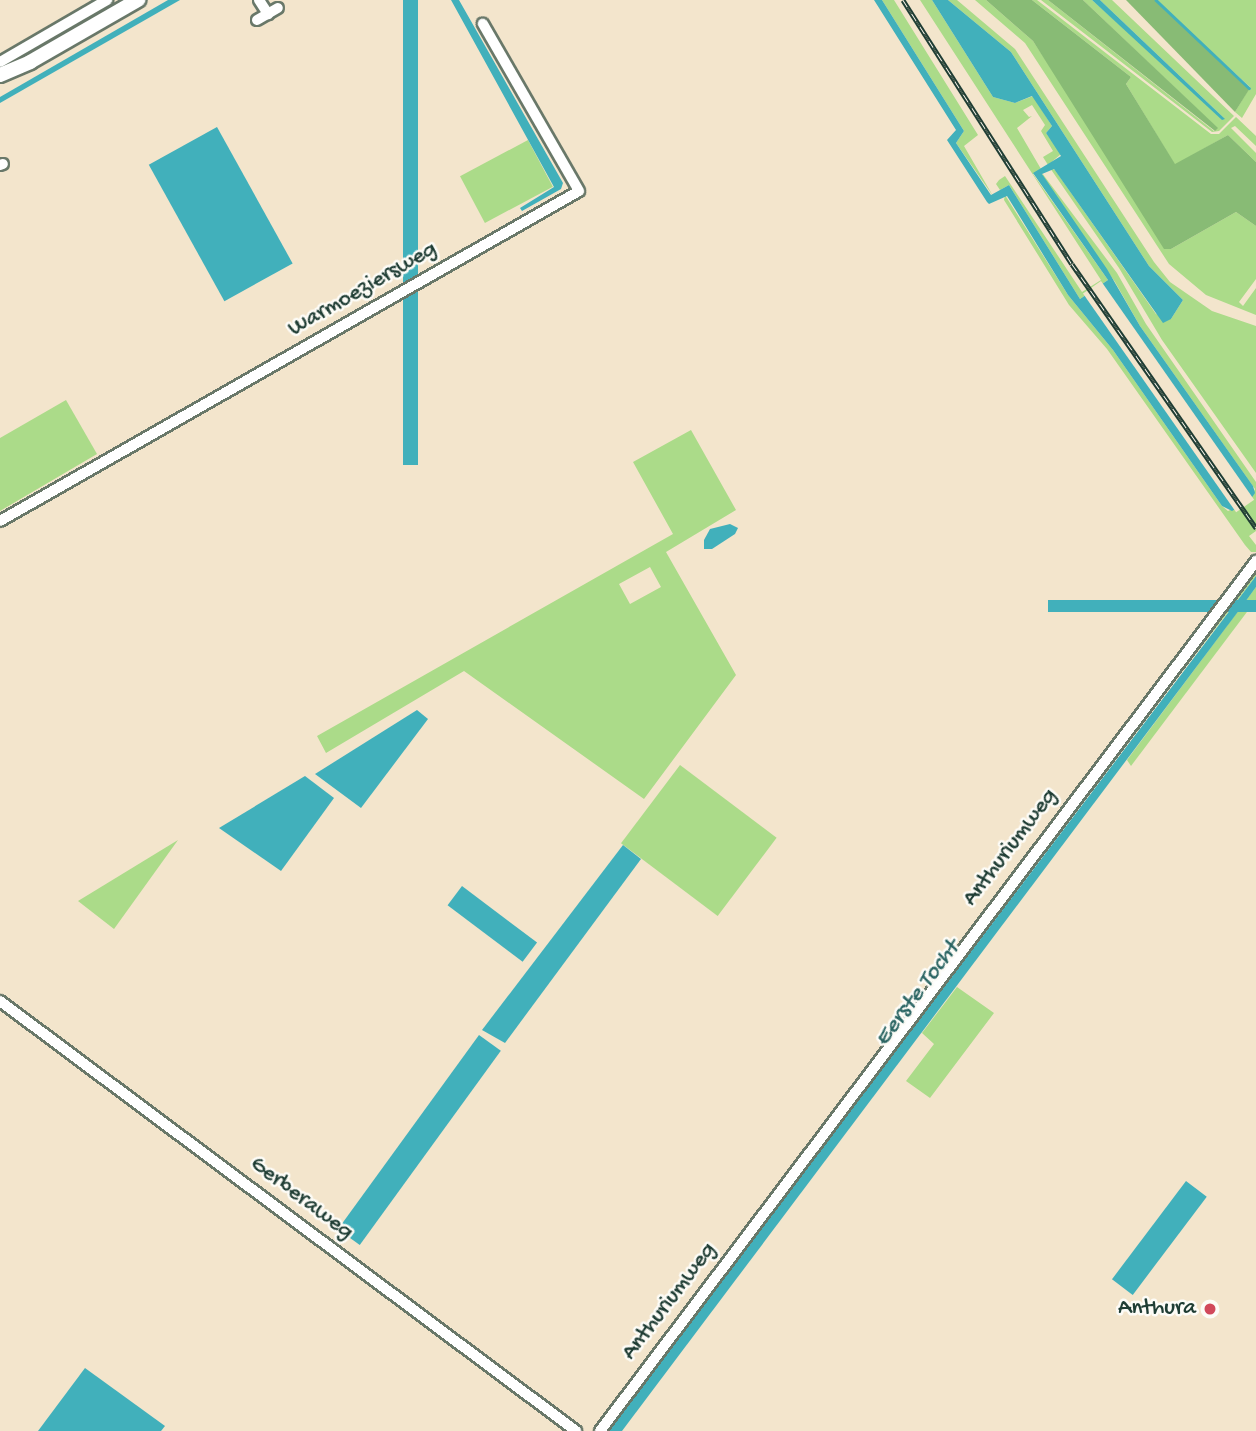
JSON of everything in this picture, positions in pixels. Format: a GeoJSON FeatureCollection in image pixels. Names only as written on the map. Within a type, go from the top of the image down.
{"type":"FeatureCollection","features":[{"type":"Feature","properties":{"kind":"main road"},"geometry":{"type":"LineString","coordinates":[[0,84],[30,62],[138,0]]}},
{"type":"Feature","properties":{"kind":"main road"},"geometry":{"type":"LineString","coordinates":[[0,75],[30,62]]}},
{"type":"Feature","properties":{"kind":"street"},"geometry":{"type":"LineString","coordinates":[[0,62],[107,0]]}},
{"type":"Feature","properties":{"kind":"street"},"geometry":{"type":"LineString","coordinates":[[259,0],[268,14]]}},
{"type":"Feature","properties":{"kind":"street"},"geometry":{"type":"LineString","coordinates":[[257,20],[278,8]]}},
{"type":"Feature","properties":{"kind":"street","name":"Warmoeziersweg"},"geometry":{"type":"LineString","coordinates":[[0,521],[579,191],[483,24]]}},
{"type":"Feature","properties":{"kind":"street","name":"Anthuriumweg"},"geometry":{"type":"LineString","coordinates":[[600,1431],[1256,561]]}},
{"type":"Feature","properties":{"kind":"street","name":"Gerberaweg"},"geometry":{"type":"LineString","coordinates":[[0,1001],[576,1431]]}},
{"type":"Feature","properties":{"kind":"green space"},"geometry":{"type":"Polygon","coordinates":[[[882,0],[894,0],[978,135],[964,146],[993,196],[956,143],[964,131],[882,0]]]}},
{"type":"Feature","properties":{"kind":"green space"},"geometry":{"type":"Polygon","coordinates":[[[920,0],[932,0],[993,97],[1015,103],[1033,96],[1052,126],[1046,133],[1061,154],[1048,165],[1043,157],[1053,151],[1041,131],[1045,125],[1032,105],[1023,110],[1029,117],[1032,116],[1017,128],[1041,169],[1033,174],[1108,280],[1080,299],[1009,185],[1000,190],[996,184],[999,180],[1005,176],[1082,292],[1101,280],[920,0]]]}},
{"type":"Feature","properties":{"kind":"green space"},"geometry":{"type":"Polygon","coordinates":[[[948,0],[957,0],[1015,49],[1154,262],[1170,282],[1212,311],[1256,326],[1256,473],[1162,340],[1119,268],[1050,168],[1055,170],[1156,314],[1171,319],[1183,300],[1149,266],[1011,52],[948,0]]]}},
{"type":"Feature","properties":{"kind":"green space"},"geometry":{"type":"Polygon","coordinates":[[[975,0],[986,0],[1033,41],[1171,249],[1236,212],[1256,226],[1256,279],[1239,302],[1243,306],[1256,288],[1256,315],[1206,295],[1169,264],[1025,43],[975,0]]]}},
{"type":"Feature","properties":{"kind":"green space"},"geometry":{"type":"Polygon","coordinates":[[[986,0],[1032,0],[1131,77],[1126,84],[1175,164],[1228,135],[1256,162],[1256,226],[1236,212],[1171,249],[1164,249],[1033,41],[986,0]]]}},
{"type":"Feature","properties":{"kind":"green space"},"geometry":{"type":"Polygon","coordinates":[[[1032,0],[1037,0],[1211,134],[1219,134],[1236,117],[1256,136],[1256,146],[1235,126],[1231,128],[1256,153],[1256,162],[1228,135],[1175,165],[1126,84],[1131,77],[1032,0]]]}},
{"type":"Feature","properties":{"kind":"green space"},"geometry":{"type":"Polygon","coordinates":[[[1041,0],[1048,0],[1214,131],[1217,128],[1083,0],[1092,0],[1225,119],[1100,0],[1112,0],[1234,116],[1219,131],[1212,132],[1041,0]]]}},
{"type":"Feature","properties":{"kind":"green space"},"geometry":{"type":"Polygon","coordinates":[[[1048,0],[1083,0],[1218,128],[1215,131],[1048,0]]]}},
{"type":"Feature","properties":{"kind":"green space"},"geometry":{"type":"Polygon","coordinates":[[[1126,0],[1155,0],[1250,88],[1235,112],[1126,0]]]}},
{"type":"Feature","properties":{"kind":"green space"},"geometry":{"type":"Polygon","coordinates":[[[1155,0],[1256,0],[1256,94],[1242,118],[1235,112],[1250,87],[1155,0]]]}},
{"type":"Feature","properties":{"kind":"green space"},"geometry":{"type":"Polygon","coordinates":[[[528,140],[553,187],[485,223],[460,176],[528,140]]]}},
{"type":"Feature","properties":{"kind":"green space"},"geometry":{"type":"Polygon","coordinates":[[[1042,173],[1117,273],[1146,324],[1256,482],[1256,531],[1249,536],[1256,545],[1256,552],[1251,552],[1245,545],[1107,349],[1069,305],[1004,200],[1005,195],[1068,295],[1113,350],[1222,506],[1228,511],[1250,500],[1255,489],[1140,326],[1115,282],[1044,180],[1042,173]]]}},
{"type":"Feature","properties":{"kind":"green space"},"geometry":{"type":"Polygon","coordinates":[[[66,400],[97,454],[0,511],[0,438],[66,400]]]}},
{"type":"Feature","properties":{"kind":"green space"},"geometry":{"type":"Polygon","coordinates":[[[691,430],[736,510],[666,552],[736,675],[644,799],[464,671],[326,753],[317,736],[673,534],[633,462],[691,430]],[[650,567],[619,584],[630,604],[661,587],[650,567]]]}},
{"type":"Feature","properties":{"kind":"green space"},"geometry":{"type":"Polygon","coordinates":[[[1256,568],[1256,576],[1120,752],[1119,750],[1256,568]]]}},
{"type":"Feature","properties":{"kind":"green space"},"geometry":{"type":"Polygon","coordinates":[[[1256,587],[1256,600],[1131,766],[1127,760],[1256,587]]]}},
{"type":"Feature","properties":{"kind":"green space"},"geometry":{"type":"Polygon","coordinates":[[[680,765],[777,838],[718,916],[621,843],[680,765]]]}},
{"type":"Feature","properties":{"kind":"green space"},"geometry":{"type":"Polygon","coordinates":[[[178,840],[114,929],[78,901],[178,840]]]}},
{"type":"Feature","properties":{"kind":"green space"},"geometry":{"type":"Polygon","coordinates":[[[957,987],[994,1013],[930,1098],[906,1081],[934,1044],[922,1033],[957,987]]]}},
{"type":"Feature","properties":{"kind":"water"},"geometry":{"type":"Polygon","coordinates":[[[168,0],[180,0],[0,103],[0,97],[168,0]]]}},
{"type":"Feature","properties":{"kind":"water"},"geometry":{"type":"Polygon","coordinates":[[[403,0],[418,0],[418,465],[403,465],[403,0]]]}},
{"type":"Feature","properties":{"kind":"water"},"geometry":{"type":"Polygon","coordinates":[[[451,0],[459,0],[563,183],[561,189],[522,211],[520,208],[554,187],[451,0]]]}},
{"type":"Feature","properties":{"kind":"water"},"geometry":{"type":"Polygon","coordinates":[[[874,0],[882,0],[964,131],[956,143],[991,195],[1009,185],[1080,299],[1108,280],[1033,173],[1061,156],[1046,133],[1052,126],[1032,96],[1015,103],[993,97],[932,0],[948,0],[1011,52],[1149,266],[1183,300],[1171,319],[1163,323],[1054,169],[1042,174],[1107,269],[1140,326],[1253,486],[1255,493],[1250,500],[1232,511],[1222,506],[1113,350],[1068,295],[1007,196],[989,204],[987,202],[947,140],[956,130],[874,0]]]}},
{"type":"Feature","properties":{"kind":"water"},"geometry":{"type":"Polygon","coordinates":[[[1092,0],[1100,0],[1225,119],[1222,120],[1092,0]]]}},
{"type":"Feature","properties":{"kind":"water"},"geometry":{"type":"Polygon","coordinates":[[[217,127],[293,263],[224,301],[149,165],[217,127]]]}},
{"type":"Feature","properties":{"kind":"water"},"geometry":{"type":"Polygon","coordinates":[[[730,524],[738,528],[735,534],[712,549],[704,549],[704,540],[710,529],[730,524]]]}},
{"type":"Feature","properties":{"kind":"water"},"geometry":{"type":"Polygon","coordinates":[[[1256,576],[1256,587],[1240,609],[622,1431],[607,1431],[1256,576]]]}},
{"type":"Feature","properties":{"kind":"water"},"geometry":{"type":"Polygon","coordinates":[[[1048,600],[1256,600],[1256,612],[1048,612],[1048,600]]]}},
{"type":"Feature","properties":{"kind":"water"},"geometry":{"type":"Polygon","coordinates":[[[417,710],[428,719],[361,808],[315,774],[417,710]]]}},
{"type":"Feature","properties":{"kind":"water"},"geometry":{"type":"Polygon","coordinates":[[[305,776],[334,798],[281,871],[219,828],[305,776]]]}},
{"type":"Feature","properties":{"kind":"water"},"geometry":{"type":"Polygon","coordinates":[[[623,845],[641,859],[505,1043],[482,1030],[623,845]]]}},
{"type":"Feature","properties":{"kind":"water"},"geometry":{"type":"Polygon","coordinates":[[[462,886],[537,943],[523,962],[448,905],[462,886]]]}},
{"type":"Feature","properties":{"kind":"water"},"geometry":{"type":"Polygon","coordinates":[[[479,1035],[501,1051],[360,1245],[338,1229],[479,1035]]]}},
{"type":"Feature","properties":{"kind":"water"},"geometry":{"type":"Polygon","coordinates":[[[1186,1181],[1207,1197],[1133,1295],[1112,1279],[1186,1181]]]}},
{"type":"Feature","properties":{"kind":"water"},"geometry":{"type":"Polygon","coordinates":[[[85,1368],[165,1426],[161,1431],[38,1431],[85,1368]]]}},
{"type":"Feature","properties":{"kind":"pier"},"geometry":{"type":"Polygon","coordinates":[[[1101,281],[1254,500],[1236,512],[1083,294],[1101,281]]]}},
{"type":"Feature","properties":{"kind":"waterway"},"geometry":{"type":"LineString","coordinates":[[1156,0],[1249,88]]}},
{"type":"Feature","properties":{"kind":"railway"},"geometry":{"type":"LineString","coordinates":[[903,0],[1072,264],[1256,528]]}},
{"type":"Feature","properties":{"kind":"place","name":"Anthura"},"geometry":{"type":"Point","coordinates":[1210,1309]}},
{"type":"Feature","properties":{"kind":"water label","name":"Eerste Tocht"},"geometry":{"type":"Point","coordinates":[918,994]}}]}
